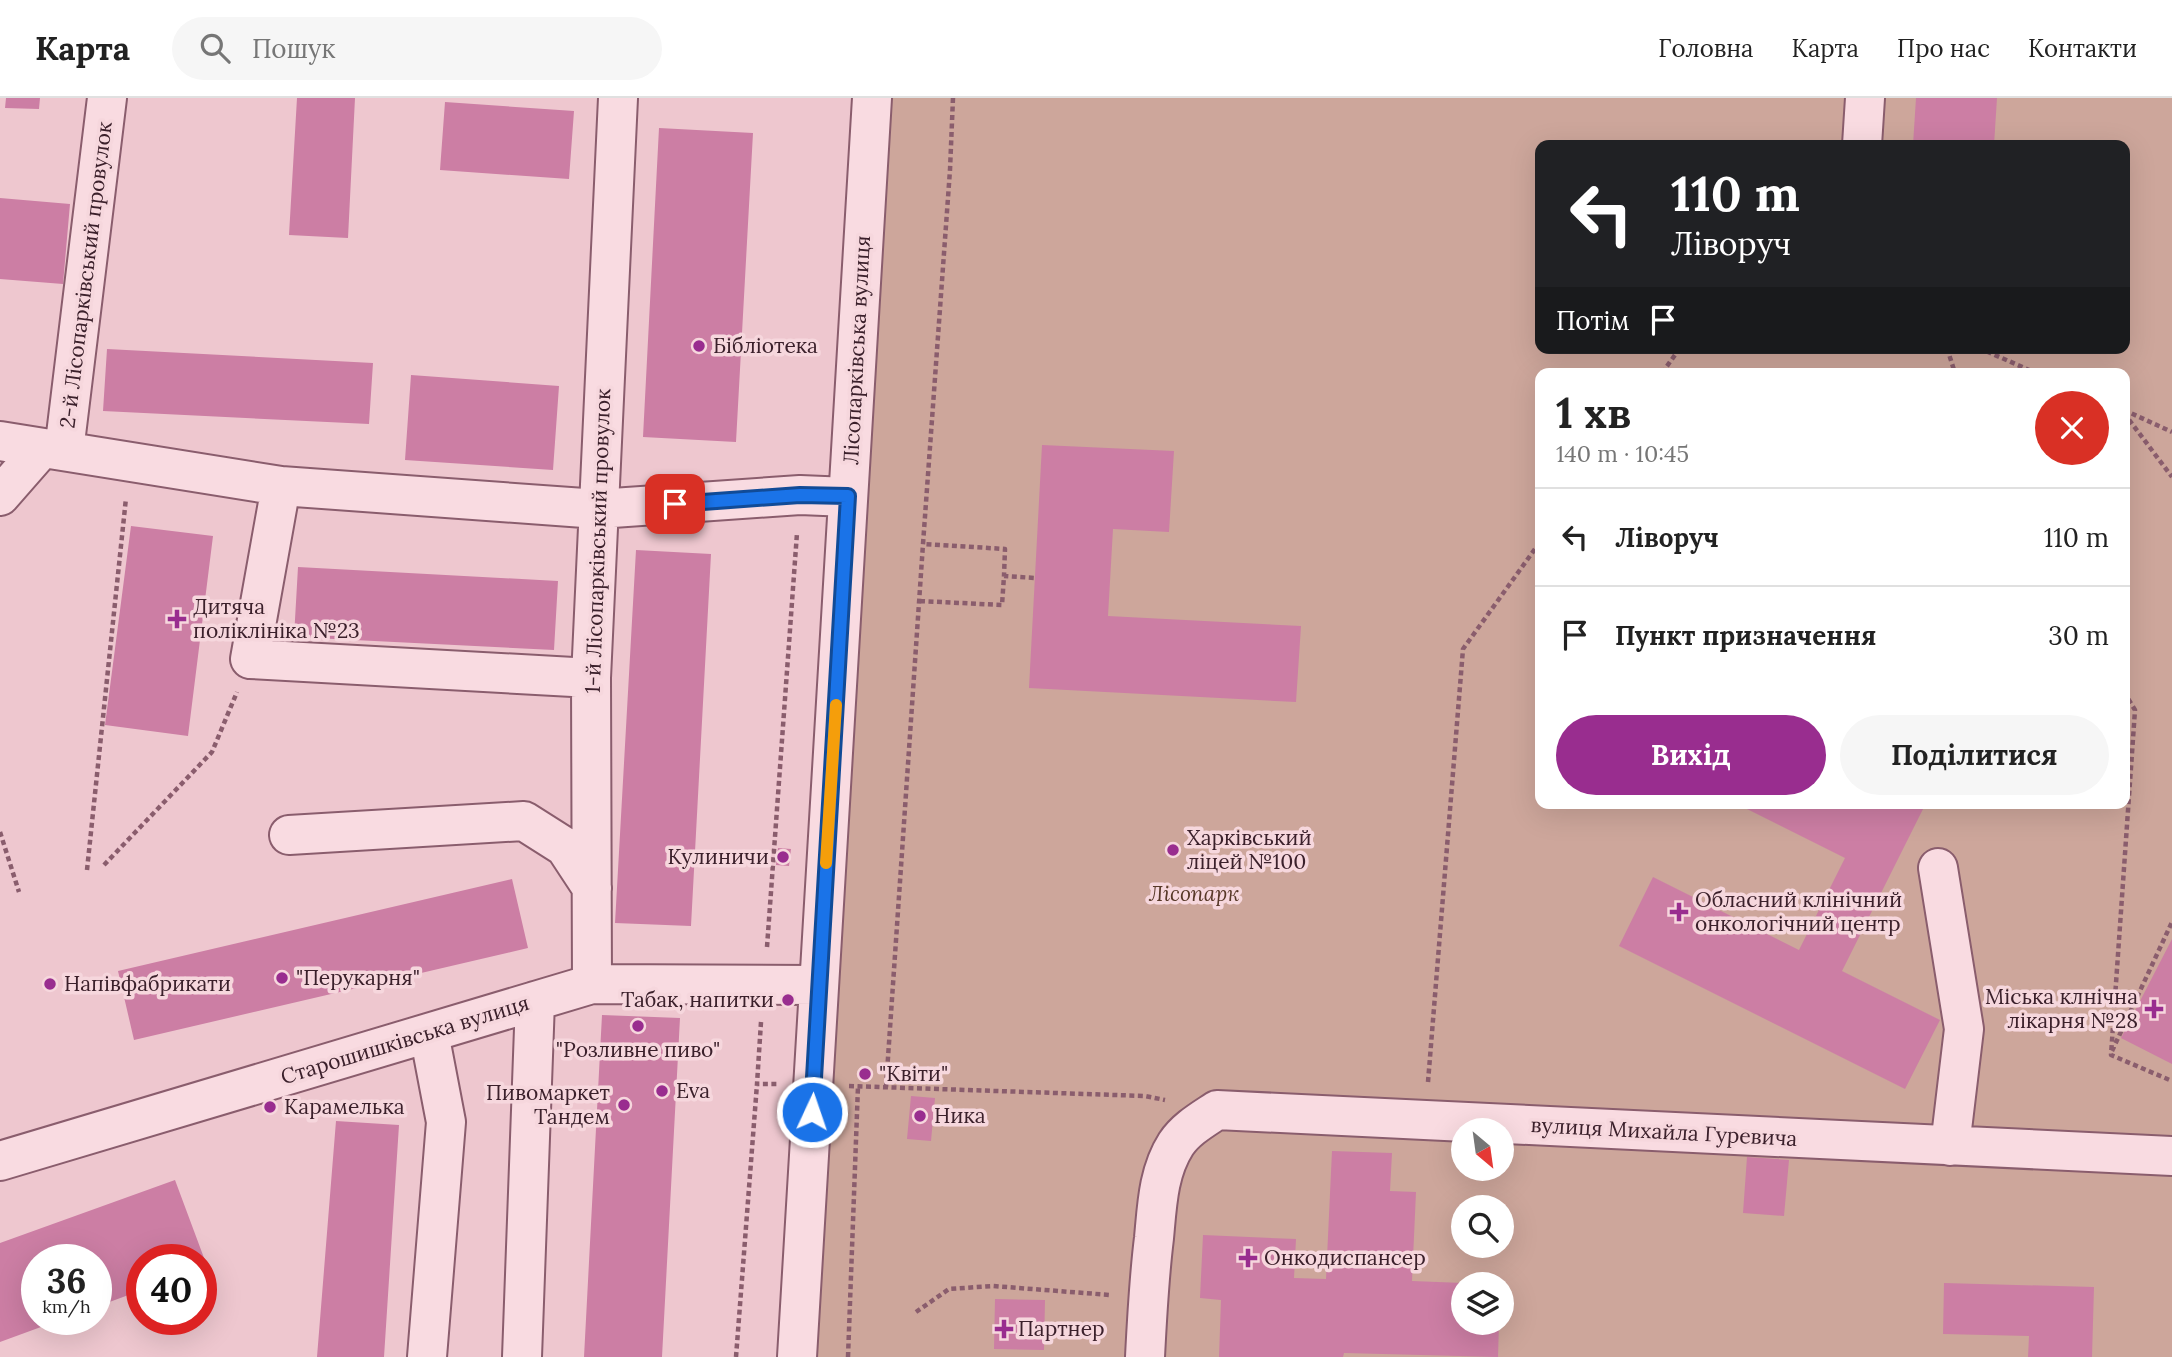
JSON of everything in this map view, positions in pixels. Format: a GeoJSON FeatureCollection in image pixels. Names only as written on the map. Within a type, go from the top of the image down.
{"type":"FeatureCollection","features":[{"type":"Feature","properties":{"kind":"street","name":"2-й Лісопарківський провулок"},"geometry":{"type":"LineString","coordinates":[[53,449],[107,98]]}},
{"type":"Feature","properties":{"kind":"street","name":"1-й Лісопарківський провулок"},"geometry":{"type":"LineString","coordinates":[[592,984],[591,678],[618,98]]}},
{"type":"Feature","properties":{"kind":"street","name":"Лісопарківська вулиця"},"geometry":{"type":"LineString","coordinates":[[797,1357],[872,98]]}},
{"type":"Feature","properties":{"kind":"street"},"geometry":{"type":"LineString","coordinates":[[1862,140],[1865,98]]}},
{"type":"Feature","properties":{"kind":"street"},"geometry":{"type":"LineString","coordinates":[[0,441],[281,486],[598,509],[800,495],[848,496]]}},
{"type":"Feature","properties":{"kind":"street"},"geometry":{"type":"LineString","coordinates":[[0,496],[53,449]]}},
{"type":"Feature","properties":{"kind":"street"},"geometry":{"type":"LineString","coordinates":[[281,486],[250,659],[591,678]]}},
{"type":"Feature","properties":{"kind":"street"},"geometry":{"type":"LineString","coordinates":[[289,835],[524,821],[565,847],[592,888]]}},
{"type":"Feature","properties":{"kind":"street"},"geometry":{"type":"LineString","coordinates":[[1938,868],[1964,1029],[1950,1146]]}},
{"type":"Feature","properties":{"kind":"street","name":"Старошишківська вулиця"},"geometry":{"type":"LineString","coordinates":[[0,1161],[592,984],[819,985]]}},
{"type":"Feature","properties":{"kind":"street"},"geometry":{"type":"LineString","coordinates":[[522,1357],[536,1001]]}},
{"type":"Feature","properties":{"kind":"street"},"geometry":{"type":"LineString","coordinates":[[427,1357],[446,1122],[429,1033]]}},
{"type":"Feature","properties":{"kind":"street"},"geometry":{"type":"LineString","coordinates":[[1145,1357],[1147,1298],[1164,1166],[1177,1143],[1195,1124],[1217,1110]]}},
{"type":"Feature","properties":{"kind":"street","name":"вулиця Михайла Гуревича"},"geometry":{"type":"LineString","coordinates":[[1217,1110],[2172,1156]]}},
{"type":"Feature","properties":{"kind":"path"},"geometry":{"type":"LineString","coordinates":[[886,1087],[953,98]]}},
{"type":"Feature","properties":{"kind":"path"},"geometry":{"type":"LineString","coordinates":[[1993,354],[2025,368]]}},
{"type":"Feature","properties":{"kind":"path"},"geometry":{"type":"LineString","coordinates":[[2130,414],[2172,432]]}},
{"type":"Feature","properties":{"kind":"path"},"geometry":{"type":"LineString","coordinates":[[2130,420],[2172,477]]}},
{"type":"Feature","properties":{"kind":"path"},"geometry":{"type":"LineString","coordinates":[[87,870],[130,462]]}},
{"type":"Feature","properties":{"kind":"path"},"geometry":{"type":"LineString","coordinates":[[920,601],[1002,606],[1004,576],[1005,549],[923,544]]}},
{"type":"Feature","properties":{"kind":"path"},"geometry":{"type":"LineString","coordinates":[[1425,1121],[1463,649],[1535,549]]}},
{"type":"Feature","properties":{"kind":"path"},"geometry":{"type":"LineString","coordinates":[[1004,576],[1035,578]]}},
{"type":"Feature","properties":{"kind":"path"},"geometry":{"type":"LineString","coordinates":[[104,865],[212,752],[250,659]]}},
{"type":"Feature","properties":{"kind":"path"},"geometry":{"type":"LineString","coordinates":[[2130,702],[2135,710],[2130,779]]}},
{"type":"Feature","properties":{"kind":"path"},"geometry":{"type":"LineString","coordinates":[[2110,1055],[2128,809]]}},
{"type":"Feature","properties":{"kind":"path"},"geometry":{"type":"LineString","coordinates":[[0,832],[19,892]]}},
{"type":"Feature","properties":{"kind":"path"},"geometry":{"type":"LineString","coordinates":[[2110,1055],[2172,922]]}},
{"type":"Feature","properties":{"kind":"path"},"geometry":{"type":"LineString","coordinates":[[2110,1055],[2172,1081]]}},
{"type":"Feature","properties":{"kind":"path"},"geometry":{"type":"LineString","coordinates":[[736,1357],[757,1084]]}},
{"type":"Feature","properties":{"kind":"path"},"geometry":{"type":"LineString","coordinates":[[848,1357],[858,1086]]}},
{"type":"Feature","properties":{"kind":"path"},"geometry":{"type":"LineString","coordinates":[[896,1088],[1145,1096],[1217,1110]]}},
{"type":"Feature","properties":{"kind":"path"},"geometry":{"type":"LineString","coordinates":[[916,1312],[949,1289],[993,1286],[1147,1298]]}},
{"type":"Feature","properties":{"kind":"green space","name":"Лісопарк"},"geometry":{"type":"Polygon","coordinates":[[[885,98],[2172,98],[2172,1357],[810,1357],[885,98]]]}},
{"type":"Feature","properties":{"kind":"building"},"geometry":{"type":"Polygon","coordinates":[[[6,98],[40,98],[39,109],[5,108],[6,98]]]}},
{"type":"Feature","properties":{"kind":"building"},"geometry":{"type":"Polygon","coordinates":[[[297,98],[355,98],[348,238],[289,235],[297,98]]]}},
{"type":"Feature","properties":{"kind":"building"},"geometry":{"type":"Polygon","coordinates":[[[1916,98],[1997,98],[1994,140],[1913,140],[1916,98]]]}},
{"type":"Feature","properties":{"kind":"building"},"geometry":{"type":"Polygon","coordinates":[[[445,102],[574,111],[569,179],[440,170],[445,102]]]}},
{"type":"Feature","properties":{"kind":"building"},"geometry":{"type":"Polygon","coordinates":[[[659,128],[753,133],[736,442],[643,437],[659,128]]]}},
{"type":"Feature","properties":{"kind":"building"},"geometry":{"type":"Polygon","coordinates":[[[0,198],[70,204],[63,284],[0,279],[0,198]]]}},
{"type":"Feature","properties":{"kind":"building"},"geometry":{"type":"Polygon","coordinates":[[[107,349],[373,363],[369,424],[103,411],[107,349]]]}},
{"type":"Feature","properties":{"kind":"building"},"geometry":{"type":"Polygon","coordinates":[[[411,375],[559,386],[553,470],[405,460],[411,375]]]}},
{"type":"Feature","properties":{"kind":"building"},"geometry":{"type":"Polygon","coordinates":[[[1042,445],[1174,451],[1169,532],[1113,529],[1108,616],[1301,626],[1296,702],[1029,688],[1042,445]]]}},
{"type":"Feature","properties":{"kind":"building"},"geometry":{"type":"Polygon","coordinates":[[[131,526],[213,536],[188,736],[105,725],[131,526]]]}},
{"type":"Feature","properties":{"kind":"building"},"geometry":{"type":"Polygon","coordinates":[[[636,550],[711,554],[691,926],[615,923],[636,550]]]}},
{"type":"Feature","properties":{"kind":"building"},"geometry":{"type":"Polygon","coordinates":[[[298,567],[558,581],[554,650],[294,637],[298,567]]]}},
{"type":"Feature","properties":{"kind":"building","name":"Обласний клінічний онкологічний центр"},"geometry":{"type":"Polygon","coordinates":[[[1747,809],[1923,809],[1842,971],[1940,1020],[1905,1089],[1619,946],[1653,877],[1799,950],[1845,858],[1747,809]]]}},
{"type":"Feature","properties":{"kind":"building","name":"Кулиничи"},"geometry":{"type":"Polygon","coordinates":[[[778,848],[791,849],[789,866],[776,865],[778,848]]]}},
{"type":"Feature","properties":{"kind":"building"},"geometry":{"type":"Polygon","coordinates":[[[512,879],[528,948],[134,1040],[118,971],[512,879]]]}},
{"type":"Feature","properties":{"kind":"building","name":"Міська клнічна лікарня №28"},"geometry":{"type":"Polygon","coordinates":[[[2172,939],[2172,1064],[2121,1038],[2172,939]]]}},
{"type":"Feature","properties":{"kind":"building"},"geometry":{"type":"Polygon","coordinates":[[[602,1015],[680,1018],[662,1357],[584,1357],[602,1015]]]}},
{"type":"Feature","properties":{"kind":"building"},"geometry":{"type":"Polygon","coordinates":[[[911,1096],[935,1098],[931,1141],[907,1139],[911,1096]]]}},
{"type":"Feature","properties":{"kind":"building"},"geometry":{"type":"Polygon","coordinates":[[[336,1121],[399,1125],[384,1357],[317,1357],[336,1121]]]}},
{"type":"Feature","properties":{"kind":"building","name":"Онкодиспансер"},"geometry":{"type":"Polygon","coordinates":[[[1332,1151],[1392,1153],[1390,1191],[1416,1192],[1412,1281],[1451,1283],[1451,1335],[1499,1335],[1498,1357],[1344,1353],[1343,1357],[1219,1357],[1221,1300],[1200,1298],[1203,1235],[1296,1239],[1294,1278],[1326,1279],[1332,1151]]]}},
{"type":"Feature","properties":{"kind":"building"},"geometry":{"type":"Polygon","coordinates":[[[1747,1157],[1789,1160],[1784,1216],[1743,1213],[1747,1157]]]}},
{"type":"Feature","properties":{"kind":"building"},"geometry":{"type":"Polygon","coordinates":[[[175,1180],[199,1244],[126,1244],[126,1296],[112,1301],[112,1244],[21,1244],[21,1334],[0,1342],[0,1243],[175,1180]]]}},
{"type":"Feature","properties":{"kind":"building"},"geometry":{"type":"Polygon","coordinates":[[[1944,1283],[2094,1287],[2092,1357],[2028,1357],[2029,1336],[1943,1334],[1944,1283]]]}},
{"type":"Feature","properties":{"kind":"building"},"geometry":{"type":"Polygon","coordinates":[[[995,1299],[1045,1300],[1044,1350],[994,1349],[995,1299]]]}},
{"type":"Feature","properties":{"kind":"slow traffic"},"geometry":{"type":"LineString","coordinates":[[826,863],[836,705]]}},
{"type":"Feature","properties":{"kind":"place","name":"Бібліотека"},"geometry":{"type":"Point","coordinates":[699,346]}},
{"type":"Feature","properties":{"kind":"place","name":"Дитяча поліклініка №23"},"geometry":{"type":"Point","coordinates":[177,619]}},
{"type":"Feature","properties":{"kind":"place","name":"Харківський ліцей №100"},"geometry":{"type":"Point","coordinates":[1173,850]}},
{"type":"Feature","properties":{"kind":"place","name":"Кулиничи"},"geometry":{"type":"Point","coordinates":[783,857]}},
{"type":"Feature","properties":{"kind":"place","name":"Обласний клінічний онкологічний центр"},"geometry":{"type":"Point","coordinates":[1679,912]}},
{"type":"Feature","properties":{"kind":"place","name":"\"Перукарня\""},"geometry":{"type":"Point","coordinates":[282,978]}},
{"type":"Feature","properties":{"kind":"place","name":"Напівфабрикати"},"geometry":{"type":"Point","coordinates":[50,984]}},
{"type":"Feature","properties":{"kind":"place","name":"Табак, напитки"},"geometry":{"type":"Point","coordinates":[788,1000]}},
{"type":"Feature","properties":{"kind":"place","name":"Міська клнічна лікарня №28"},"geometry":{"type":"Point","coordinates":[2154,1009]}},
{"type":"Feature","properties":{"kind":"place","name":"\"Розливне пиво\""},"geometry":{"type":"Point","coordinates":[638,1026]}},
{"type":"Feature","properties":{"kind":"place","name":"\"Квіти\""},"geometry":{"type":"Point","coordinates":[865,1074]}},
{"type":"Feature","properties":{"kind":"place","name":"Eva"},"geometry":{"type":"Point","coordinates":[662,1091]}},
{"type":"Feature","properties":{"kind":"place","name":"Пивомаркет Тандем"},"geometry":{"type":"Point","coordinates":[624,1105]}},
{"type":"Feature","properties":{"kind":"place","name":"Карамелька"},"geometry":{"type":"Point","coordinates":[270,1107]}},
{"type":"Feature","properties":{"kind":"place","name":"Ника"},"geometry":{"type":"Point","coordinates":[920,1116]}},
{"type":"Feature","properties":{"kind":"place","name":"Онкодиспансер"},"geometry":{"type":"Point","coordinates":[1248,1258]}},
{"type":"Feature","properties":{"kind":"place","name":"Партнер"},"geometry":{"type":"Point","coordinates":[1004,1329]}},
{"type":"Feature","properties":{"kind":"route"},"geometry":{"type":"LineString","coordinates":[[675,504],[800,495],[848,496],[812,1112]]}}]}
